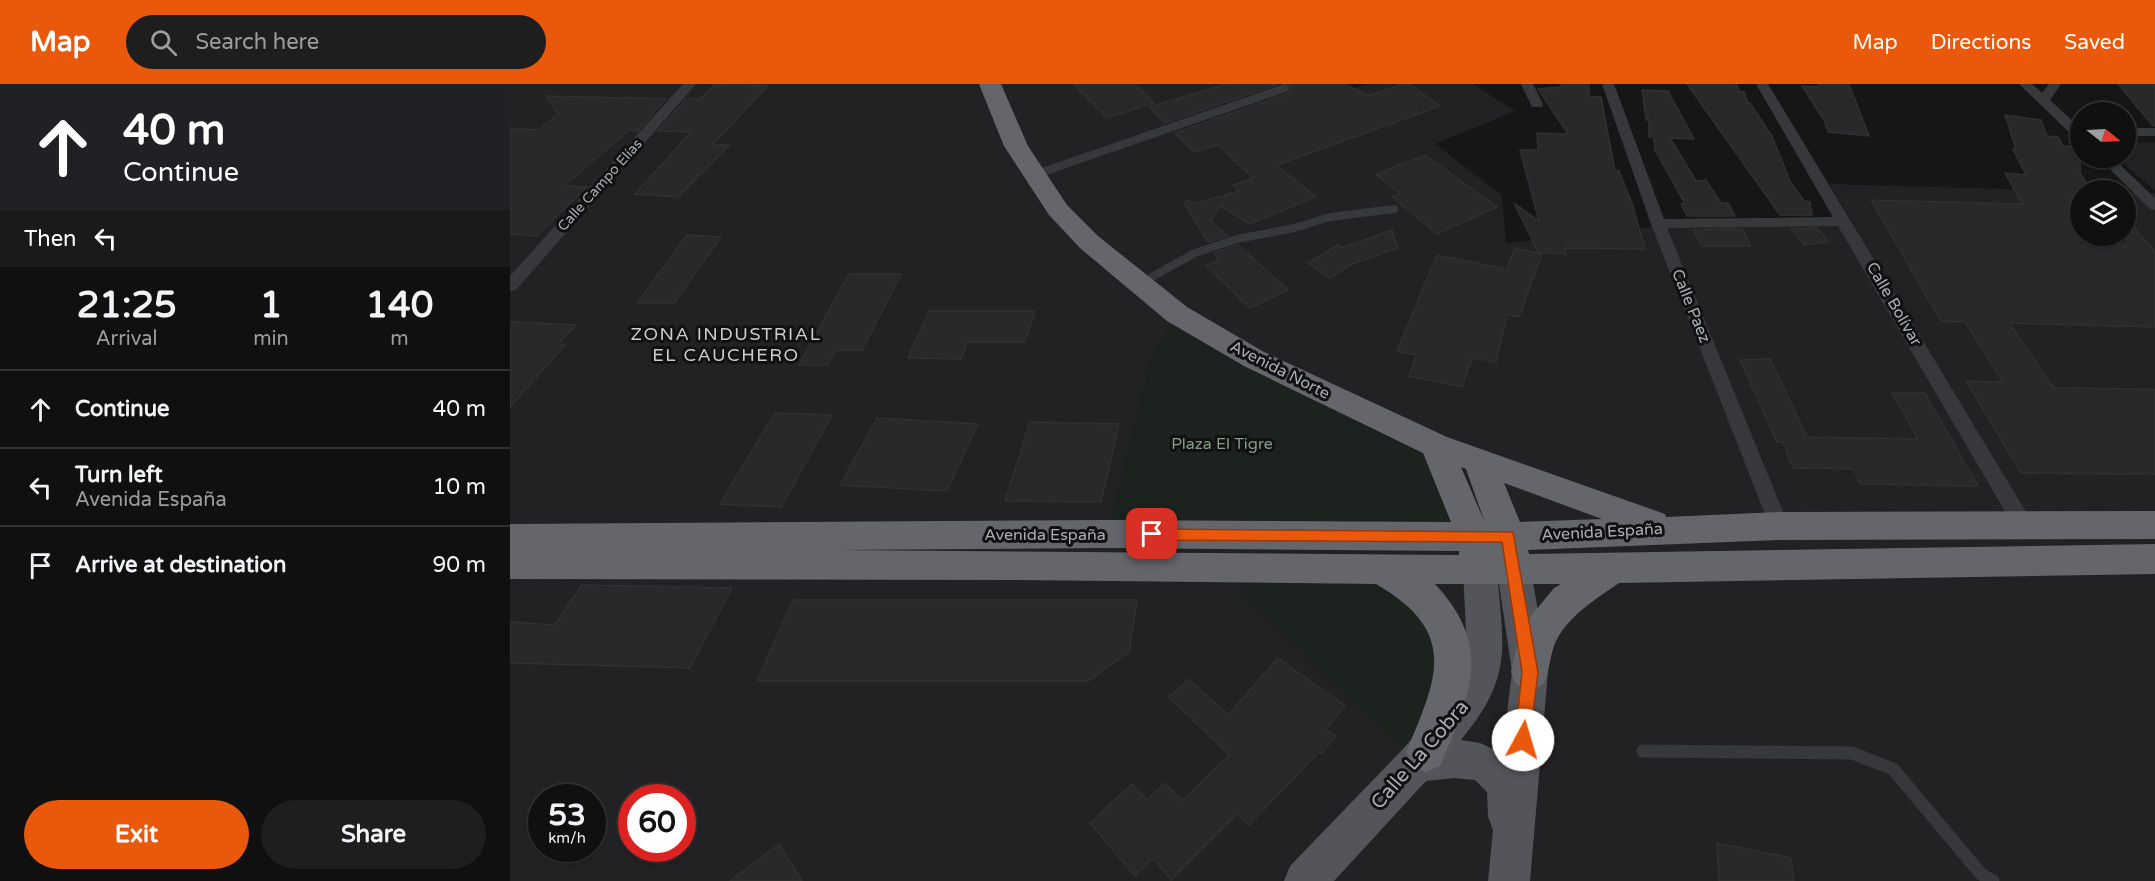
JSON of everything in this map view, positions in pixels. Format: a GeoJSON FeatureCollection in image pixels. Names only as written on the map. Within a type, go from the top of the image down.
{"type":"FeatureCollection","features":[{"type":"Feature","properties":{"kind":"highway","name":"Avenida Norte"},"geometry":{"type":"LineString","coordinates":[[990,84],[992,94],[1016,146],[1058,210],[1089,242],[1177,314],[1254,359],[1437,445],[1761,565]]}},
{"type":"Feature","properties":{"kind":"highway"},"geometry":{"type":"LineString","coordinates":[[1437,445],[1494,553]]}},
{"type":"Feature","properties":{"kind":"highway"},"geometry":{"type":"LineString","coordinates":[[1479,461],[1494,553]]}},
{"type":"Feature","properties":{"kind":"highway","name":"Avenida España"},"geometry":{"type":"LineString","coordinates":[[510,564],[1381,568],[1668,529],[1779,526],[2155,525]]}},
{"type":"Feature","properties":{"kind":"highway","name":"Avenida España"},"geometry":{"type":"LineString","coordinates":[[510,538],[1106,534],[1494,553],[1614,567],[2155,559]]}},
{"type":"Feature","properties":{"kind":"highway"},"geometry":{"type":"LineString","coordinates":[[1530,672],[1539,634],[1567,599],[1614,567]]}},
{"type":"Feature","properties":{"kind":"highway"},"geometry":{"type":"LineString","coordinates":[[1381,568],[1420,593],[1442,618],[1453,648],[1454,678],[1446,705],[1421,758]]}},
{"type":"Feature","properties":{"kind":"main road"},"geometry":{"type":"LineString","coordinates":[[1494,553],[1530,672],[1511,867]]}},
{"type":"Feature","properties":{"kind":"main road","name":"Calle La Cobra"},"geometry":{"type":"LineString","coordinates":[[1305,881],[1421,758],[1464,709],[1479,683],[1485,652],[1494,553]]}},
{"type":"Feature","properties":{"kind":"main road"},"geometry":{"type":"LineString","coordinates":[[1421,758],[1473,759],[1494,769],[1506,788],[1511,867]]}},
{"type":"Feature","properties":{"kind":"street","name":"Calle Campo Elías"},"geometry":{"type":"LineString","coordinates":[[510,286],[690,84]]}},
{"type":"Feature","properties":{"kind":"street"},"geometry":{"type":"LineString","coordinates":[[1527,84],[1537,104]]}},
{"type":"Feature","properties":{"kind":"street","name":"Calle Paez"},"geometry":{"type":"LineString","coordinates":[[1608,84],[1658,224],[1779,526]]}},
{"type":"Feature","properties":{"kind":"street","name":"Calle Bolívar"},"geometry":{"type":"LineString","coordinates":[[1762,84],[2024,525]]}},
{"type":"Feature","properties":{"kind":"street"},"geometry":{"type":"LineString","coordinates":[[2025,84],[2070,124]]}},
{"type":"Feature","properties":{"kind":"street"},"geometry":{"type":"LineString","coordinates":[[2044,100],[2055,84]]}},
{"type":"Feature","properties":{"kind":"street"},"geometry":{"type":"LineString","coordinates":[[2136,132],[2155,132]]}},
{"type":"Feature","properties":{"kind":"street"},"geometry":{"type":"LineString","coordinates":[[2116,168],[2155,206]]}},
{"type":"Feature","properties":{"kind":"street"},"geometry":{"type":"LineString","coordinates":[[1658,224],[1845,221]]}},
{"type":"Feature","properties":{"kind":"lane"},"geometry":{"type":"LineString","coordinates":[[1034,176],[1285,88]]}},
{"type":"Feature","properties":{"kind":"lane"},"geometry":{"type":"LineString","coordinates":[[1138,284],[1195,254],[1237,239],[1294,228],[1330,217],[1394,209]]}},
{"type":"Feature","properties":{"kind":"lane"},"geometry":{"type":"LineString","coordinates":[[1643,751],[1852,753],[1893,769],[1981,874],[1993,881]]}},
{"type":"Feature","properties":{"kind":"shaded area"},"geometry":{"type":"Polygon","coordinates":[[[510,84],[1335,84],[1345,91],[1367,84],[1473,84],[1515,111],[1435,144],[1502,195],[1506,243],[1653,227],[1852,223],[1829,184],[2070,191],[2070,246],[2136,246],[2136,192],[2155,193],[2155,881],[510,881],[510,84]]]}},
{"type":"Feature","properties":{"kind":"shaded area"},"geometry":{"type":"Polygon","coordinates":[[[2155,142],[2155,191],[2129,168],[2136,168],[2136,143],[2155,142]]]}},
{"type":"Feature","properties":{"kind":"green space","name":"Plaza El Tigre"},"geometry":{"type":"Polygon","coordinates":[[[1177,314],[1436,445],[1474,537],[1106,534],[1151,357],[1177,314]]]}},
{"type":"Feature","properties":{"kind":"green space"},"geometry":{"type":"Polygon","coordinates":[[[1269,568],[1381,569],[1453,648],[1416,764],[1239,592],[1269,568]]]}},
{"type":"Feature","properties":{"kind":"building"},"geometry":{"type":"Polygon","coordinates":[[[715,84],[768,86],[712,145],[729,145],[678,197],[635,194],[691,132],[658,131],[686,99],[700,99],[715,84]]]}},
{"type":"Feature","properties":{"kind":"building"},"geometry":{"type":"Polygon","coordinates":[[[1073,84],[1134,84],[1154,103],[1107,118],[1073,84]]]}},
{"type":"Feature","properties":{"kind":"building"},"geometry":{"type":"Polygon","coordinates":[[[1227,84],[1278,84],[1165,123],[1149,107],[1227,84]]]}},
{"type":"Feature","properties":{"kind":"building"},"geometry":{"type":"Polygon","coordinates":[[[1289,84],[1345,84],[1368,96],[1409,84],[1440,106],[1277,165],[1316,197],[1252,223],[1248,223],[1221,206],[1210,220],[1228,236],[1208,242],[1184,203],[1188,200],[1192,204],[1240,191],[1233,185],[1253,178],[1218,145],[1194,152],[1175,133],[1287,94],[1291,90],[1289,84]]]}},
{"type":"Feature","properties":{"kind":"building"},"geometry":{"type":"Polygon","coordinates":[[[1560,84],[1589,84],[1589,96],[1601,97],[1615,171],[1619,171],[1632,203],[1645,249],[1565,248],[1566,254],[1538,252],[1514,203],[1539,221],[1520,150],[1538,150],[1537,133],[1568,134],[1538,89],[1561,87],[1560,84]]]}},
{"type":"Feature","properties":{"kind":"building"},"geometry":{"type":"Polygon","coordinates":[[[1687,84],[1736,84],[1740,92],[1744,92],[1748,103],[1772,136],[1790,181],[1804,201],[1810,202],[1812,215],[1780,215],[1687,84]]]}},
{"type":"Feature","properties":{"kind":"building"},"geometry":{"type":"Polygon","coordinates":[[[1818,84],[1849,84],[1869,136],[1828,132],[1824,120],[1802,86],[1819,87],[1818,84]]]}},
{"type":"Feature","properties":{"kind":"building"},"geometry":{"type":"Polygon","coordinates":[[[2118,84],[2155,84],[2155,126],[2136,106],[2136,102],[2133,102],[2118,84]]]}},
{"type":"Feature","properties":{"kind":"building"},"geometry":{"type":"Polygon","coordinates":[[[1642,90],[1668,91],[1694,139],[1670,138],[1696,181],[1706,180],[1721,203],[1728,203],[1735,216],[1687,216],[1681,204],[1685,204],[1655,150],[1654,138],[1649,137],[1649,120],[1646,120],[1642,90]]]}},
{"type":"Feature","properties":{"kind":"building"},"geometry":{"type":"Polygon","coordinates":[[[546,96],[666,99],[638,131],[629,130],[564,186],[587,187],[536,236],[510,234],[510,128],[539,130],[558,114],[546,96]]]}},
{"type":"Feature","properties":{"kind":"building"},"geometry":{"type":"Polygon","coordinates":[[[2005,115],[2041,120],[2047,136],[2058,137],[2063,146],[2070,147],[2070,168],[2080,168],[2085,180],[2070,180],[2070,246],[2124,246],[2126,249],[2126,246],[2136,246],[2136,230],[2155,252],[2155,327],[2009,323],[2054,388],[2155,389],[2155,474],[2021,473],[1966,381],[2003,382],[1965,322],[1941,321],[1871,200],[2022,204],[2005,173],[2026,175],[2013,149],[2016,149],[2005,115]]]}},
{"type":"Feature","properties":{"kind":"building"},"geometry":{"type":"Polygon","coordinates":[[[1425,155],[1497,207],[1437,234],[1392,197],[1400,194],[1376,174],[1425,155]]]}},
{"type":"Feature","properties":{"kind":"building"},"geometry":{"type":"Polygon","coordinates":[[[1817,228],[1828,242],[1804,245],[1791,229],[1817,228]]]}},
{"type":"Feature","properties":{"kind":"building"},"geometry":{"type":"Polygon","coordinates":[[[1742,229],[1751,246],[1701,246],[1694,230],[1742,229]]]}},
{"type":"Feature","properties":{"kind":"building"},"geometry":{"type":"Polygon","coordinates":[[[1392,230],[1398,248],[1352,264],[1330,278],[1308,263],[1338,245],[1342,248],[1392,230]]]}},
{"type":"Feature","properties":{"kind":"building"},"geometry":{"type":"Polygon","coordinates":[[[687,235],[721,237],[674,303],[637,303],[687,235]]]}},
{"type":"Feature","properties":{"kind":"building"},"geometry":{"type":"Polygon","coordinates":[[[1238,245],[1288,290],[1250,308],[1206,266],[1219,260],[1214,253],[1238,245]]]}},
{"type":"Feature","properties":{"kind":"building"},"geometry":{"type":"Polygon","coordinates":[[[1515,248],[1542,254],[1519,317],[1507,315],[1496,362],[1472,358],[1462,387],[1409,376],[1416,355],[1397,351],[1437,255],[1507,269],[1515,248]]]}},
{"type":"Feature","properties":{"kind":"building"},"geometry":{"type":"Polygon","coordinates":[[[849,274],[901,274],[862,350],[836,350],[828,365],[799,365],[849,274]]]}},
{"type":"Feature","properties":{"kind":"building"},"geometry":{"type":"Polygon","coordinates":[[[929,311],[1035,311],[1025,342],[967,342],[961,359],[908,358],[929,311]]]}},
{"type":"Feature","properties":{"kind":"building"},"geometry":{"type":"Polygon","coordinates":[[[510,322],[576,325],[558,344],[565,345],[510,407],[510,322]]]}},
{"type":"Feature","properties":{"kind":"building"},"geometry":{"type":"Polygon","coordinates":[[[1770,359],[1807,437],[1918,439],[1892,393],[1925,393],[1978,486],[1860,484],[1854,469],[1793,468],[1783,442],[1777,442],[1740,360],[1770,359]]]}},
{"type":"Feature","properties":{"kind":"building"},"geometry":{"type":"Polygon","coordinates":[[[775,413],[832,415],[781,507],[720,504],[775,413]]]}},
{"type":"Feature","properties":{"kind":"building"},"geometry":{"type":"Polygon","coordinates":[[[877,418],[978,424],[947,491],[840,485],[877,418]]]}},
{"type":"Feature","properties":{"kind":"building"},"geometry":{"type":"Polygon","coordinates":[[[1030,422],[1119,424],[1101,502],[1005,501],[1030,422]]]}},
{"type":"Feature","properties":{"kind":"building"},"geometry":{"type":"Polygon","coordinates":[[[582,585],[732,588],[690,668],[510,663],[510,622],[555,625],[582,585]]]}},
{"type":"Feature","properties":{"kind":"building"},"geometry":{"type":"Polygon","coordinates":[[[793,600],[1137,600],[1129,652],[1088,681],[757,681],[793,600]]]}},
{"type":"Feature","properties":{"kind":"building"},"geometry":{"type":"Polygon","coordinates":[[[1278,658],[1345,706],[1326,729],[1336,736],[1322,753],[1319,752],[1249,825],[1237,814],[1171,880],[1153,858],[1135,876],[1090,823],[1132,784],[1147,800],[1165,783],[1182,801],[1229,755],[1169,697],[1189,679],[1228,715],[1278,658]]]}},
{"type":"Feature","properties":{"kind":"building"},"geometry":{"type":"Polygon","coordinates":[[[1717,843],[1791,858],[1794,881],[1719,881],[1717,843]]]}},
{"type":"Feature","properties":{"kind":"building"},"geometry":{"type":"Polygon","coordinates":[[[779,844],[802,881],[730,881],[779,844]]]}},
{"type":"Feature","properties":{"kind":"district","name":"ZONA INDUSTRIAL EL CAUCHERO"},"geometry":{"type":"Point","coordinates":[726,344]}},
{"type":"Feature","properties":{"kind":"route"},"geometry":{"type":"LineString","coordinates":[[1152,534],[1508,537],[1530,672],[1523,740]]}}]}
